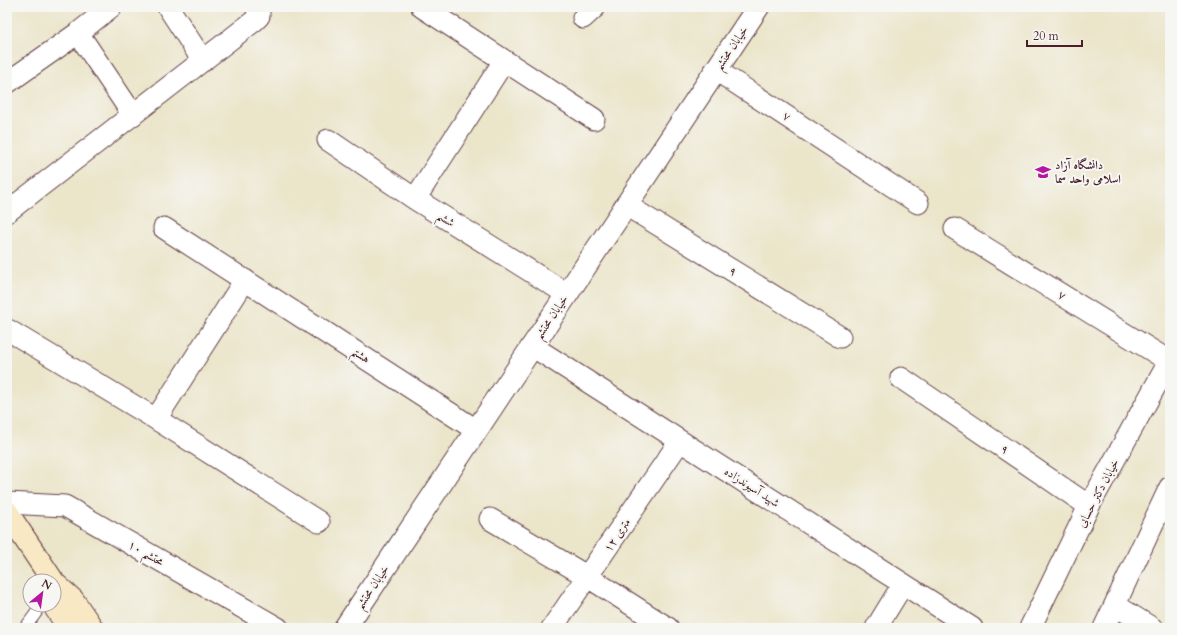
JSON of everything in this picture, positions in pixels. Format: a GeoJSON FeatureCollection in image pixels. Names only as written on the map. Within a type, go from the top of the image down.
{"type":"FeatureCollection","features":[{"type":"Feature","properties":{"kind":"main road"},"geometry":{"type":"LineString","coordinates":[[7,512],[47,573]]}},
{"type":"Feature","properties":{"kind":"main road"},"geometry":{"type":"LineString","coordinates":[[62,590],[73,600],[92,628]]}},
{"type":"Feature","properties":{"kind":"main road"},"geometry":{"type":"LineString","coordinates":[[59,613],[69,628]]}},
{"type":"Feature","properties":{"kind":"street"},"geometry":{"type":"LineString","coordinates":[[7,83],[111,7]]}},
{"type":"Feature","properties":{"kind":"street"},"geometry":{"type":"LineString","coordinates":[[168,7],[203,61]]}},
{"type":"Feature","properties":{"kind":"street"},"geometry":{"type":"LineString","coordinates":[[7,212],[254,21],[258,16],[259,11],[256,7]]}},
{"type":"Feature","properties":{"kind":"street"},"geometry":{"type":"LineString","coordinates":[[422,7],[594,119]]}},
{"type":"Feature","properties":{"kind":"street","name":"خیابان محتشم"},"geometry":{"type":"LineString","coordinates":[[351,626],[476,430],[758,7]]}},
{"type":"Feature","properties":{"kind":"street"},"geometry":{"type":"LineString","coordinates":[[78,32],[133,115]]}},
{"type":"Feature","properties":{"kind":"street"},"geometry":{"type":"LineString","coordinates":[[415,199],[504,61]]}},
{"type":"Feature","properties":{"kind":"street","name":"۷"},"geometry":{"type":"LineString","coordinates":[[716,70],[918,203]]}},
{"type":"Feature","properties":{"kind":"street","name":"ششم"},"geometry":{"type":"LineString","coordinates":[[328,140],[415,199],[567,294]]}},
{"type":"Feature","properties":{"kind":"street","name":"۹"},"geometry":{"type":"LineString","coordinates":[[626,204],[840,337]]}},
{"type":"Feature","properties":{"kind":"street","name":"هشتم"},"geometry":{"type":"LineString","coordinates":[[164,228],[476,430]]}},
{"type":"Feature","properties":{"kind":"street","name":"۷"},"geometry":{"type":"LineString","coordinates":[[955,228],[1170,361]]}},
{"type":"Feature","properties":{"kind":"street"},"geometry":{"type":"LineString","coordinates":[[156,420],[245,280]]}},
{"type":"Feature","properties":{"kind":"street"},"geometry":{"type":"LineString","coordinates":[[8,330],[319,522]]}},
{"type":"Feature","properties":{"kind":"street","name":"شهید آسیوندزاده"},"geometry":{"type":"LineString","coordinates":[[532,346],[972,628]]}},
{"type":"Feature","properties":{"kind":"street","name":"خیابان دکتر حسابی"},"geometry":{"type":"LineString","coordinates":[[1030,628],[1089,506],[1170,361]]}},
{"type":"Feature","properties":{"kind":"street","name":"۹"},"geometry":{"type":"LineString","coordinates":[[901,378],[1089,506]]}},
{"type":"Feature","properties":{"kind":"street","name":"۱۲ متری"},"geometry":{"type":"LineString","coordinates":[[552,628],[680,441]]}},
{"type":"Feature","properties":{"kind":"street"},"geometry":{"type":"LineString","coordinates":[[1104,628],[1169,493]]}},
{"type":"Feature","properties":{"kind":"street","name":"محتشم ۱۰"},"geometry":{"type":"LineString","coordinates":[[7,502],[65,506],[278,628]]}},
{"type":"Feature","properties":{"kind":"street"},"geometry":{"type":"LineString","coordinates":[[490,519],[588,577],[668,628]]}},
{"type":"Feature","properties":{"kind":"street"},"geometry":{"type":"LineString","coordinates":[[876,628],[903,584]]}},
{"type":"Feature","properties":{"kind":"street"},"geometry":{"type":"LineString","coordinates":[[1115,604],[1152,628]]}},
{"type":"Feature","properties":{"kind":"lane"},"geometry":{"type":"LineString","coordinates":[[25,628],[36,613]]}},
{"type":"Feature","properties":{"kind":"place","name":"دانشگاه آزاد اسلامی واحد سما"},"geometry":{"type":"Point","coordinates":[1043,172]}}]}
